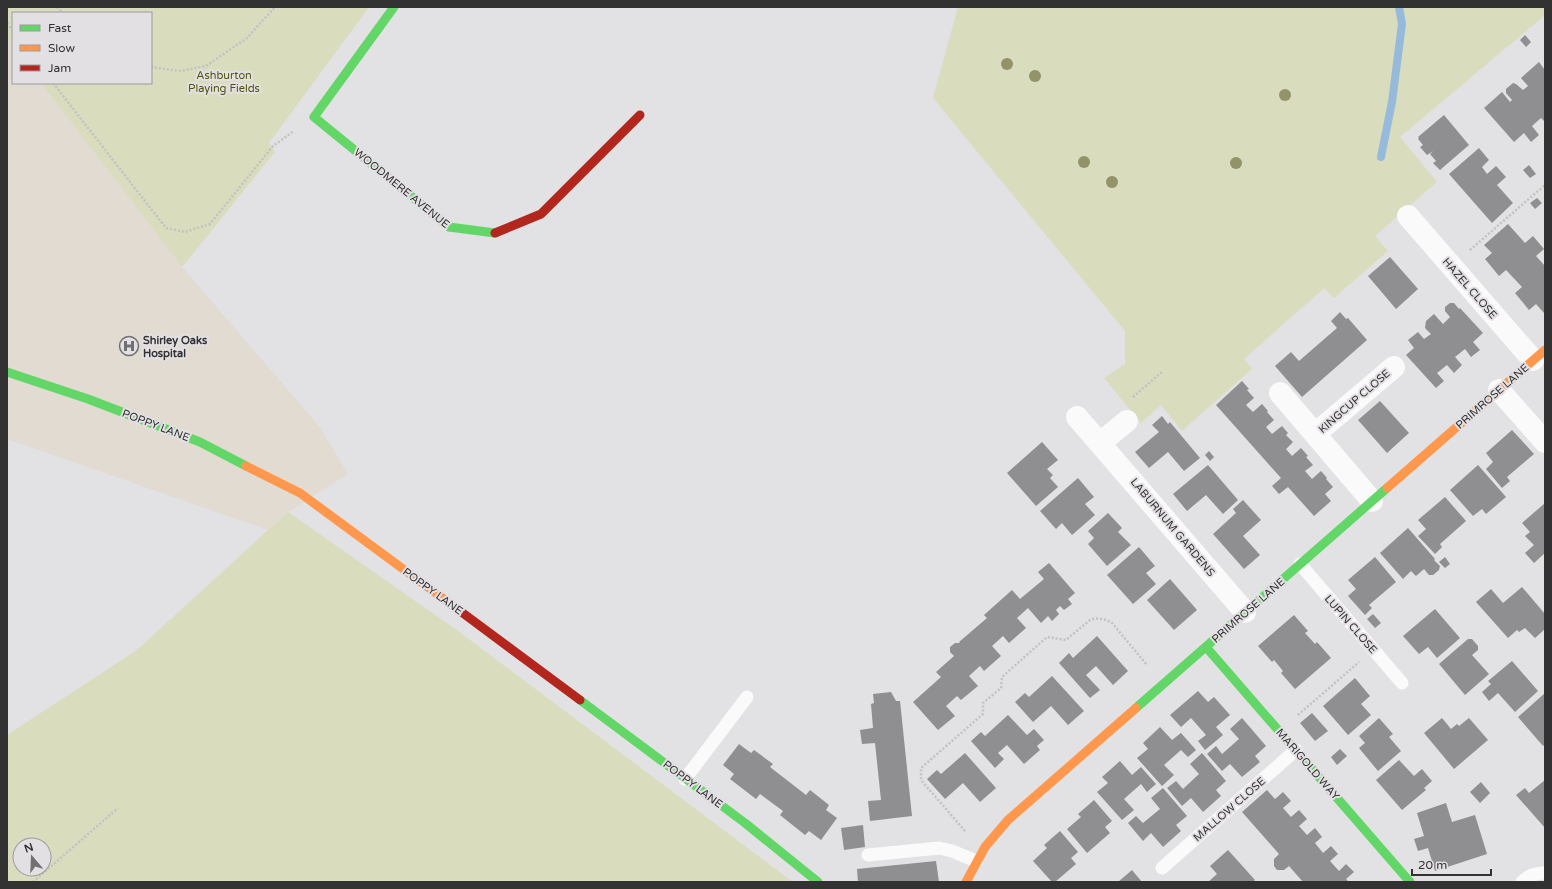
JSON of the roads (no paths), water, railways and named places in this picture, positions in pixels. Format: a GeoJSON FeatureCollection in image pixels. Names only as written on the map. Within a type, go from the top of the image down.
{"type":"FeatureCollection","features":[{"type":"Feature","properties":{"kind":"street","name":"WOODMERE AVENUE"},"geometry":{"type":"LineString","coordinates":[[394,7],[314,117],[449,227],[496,233],[541,214],[640,115]]}},
{"type":"Feature","properties":{"kind":"street","name":"HAZEL CLOSE"},"geometry":{"type":"LineString","coordinates":[[1408,216],[1451,266],[1539,355]]}},
{"type":"Feature","properties":{"kind":"street","name":"PRIMROSE LANE"},"geometry":{"type":"LineString","coordinates":[[966,882],[976,861],[985,847],[1008,820],[1539,355]]}},
{"type":"Feature","properties":{"kind":"street","name":"KINGCUP CLOSE"},"geometry":{"type":"LineString","coordinates":[[1315,434],[1394,367]]}},
{"type":"Feature","properties":{"kind":"street","name":"POPPY LANE"},"geometry":{"type":"LineString","coordinates":[[7,372],[88,399],[200,442],[300,493],[745,824],[818,882]]}},
{"type":"Feature","properties":{"kind":"street"},"geometry":{"type":"LineString","coordinates":[[1499,390],[1545,442]]}},
{"type":"Feature","properties":{"kind":"street","name":"KINGCUP CLOSE"},"geometry":{"type":"LineString","coordinates":[[1280,393],[1372,501]]}},
{"type":"Feature","properties":{"kind":"street","name":"LABURNUM GARDENS"},"geometry":{"type":"LineString","coordinates":[[1077,417],[1245,612]]}},
{"type":"Feature","properties":{"kind":"street"},"geometry":{"type":"LineString","coordinates":[[1100,443],[1127,421]]}},
{"type":"Feature","properties":{"kind":"street","name":"MARIGOLD WAY"},"geometry":{"type":"LineString","coordinates":[[1206,647],[1410,882]]}},
{"type":"Feature","properties":{"kind":"lane","name":"LUPIN CLOSE"},"geometry":{"type":"LineString","coordinates":[[1300,564],[1402,683]]}},
{"type":"Feature","properties":{"kind":"lane"},"geometry":{"type":"LineString","coordinates":[[685,779],[747,697]]}},
{"type":"Feature","properties":{"kind":"lane","name":"MALLOW CLOSE"},"geometry":{"type":"LineString","coordinates":[[1162,868],[1296,750]]}},
{"type":"Feature","properties":{"kind":"lane"},"geometry":{"type":"LineString","coordinates":[[868,856],[939,848],[952,851],[976,861]]}},
{"type":"Feature","properties":{"kind":"lane"},"geometry":{"type":"LineString","coordinates":[[1522,882],[1525,878],[1534,874],[1545,873]]}},
{"type":"Feature","properties":{"kind":"waterway"},"geometry":{"type":"LineString","coordinates":[[1381,157],[1392,102],[1402,24],[1399,7]]}},
{"type":"Feature","properties":{"kind":"place","name":"Shirley Oaks Hospital"},"geometry":{"type":"Point","coordinates":[129,346]}},
{"type":"Feature","properties":{"kind":"park label","name":"Ashburton Playing Fields"},"geometry":{"type":"Point","coordinates":[224,81]}}]}
